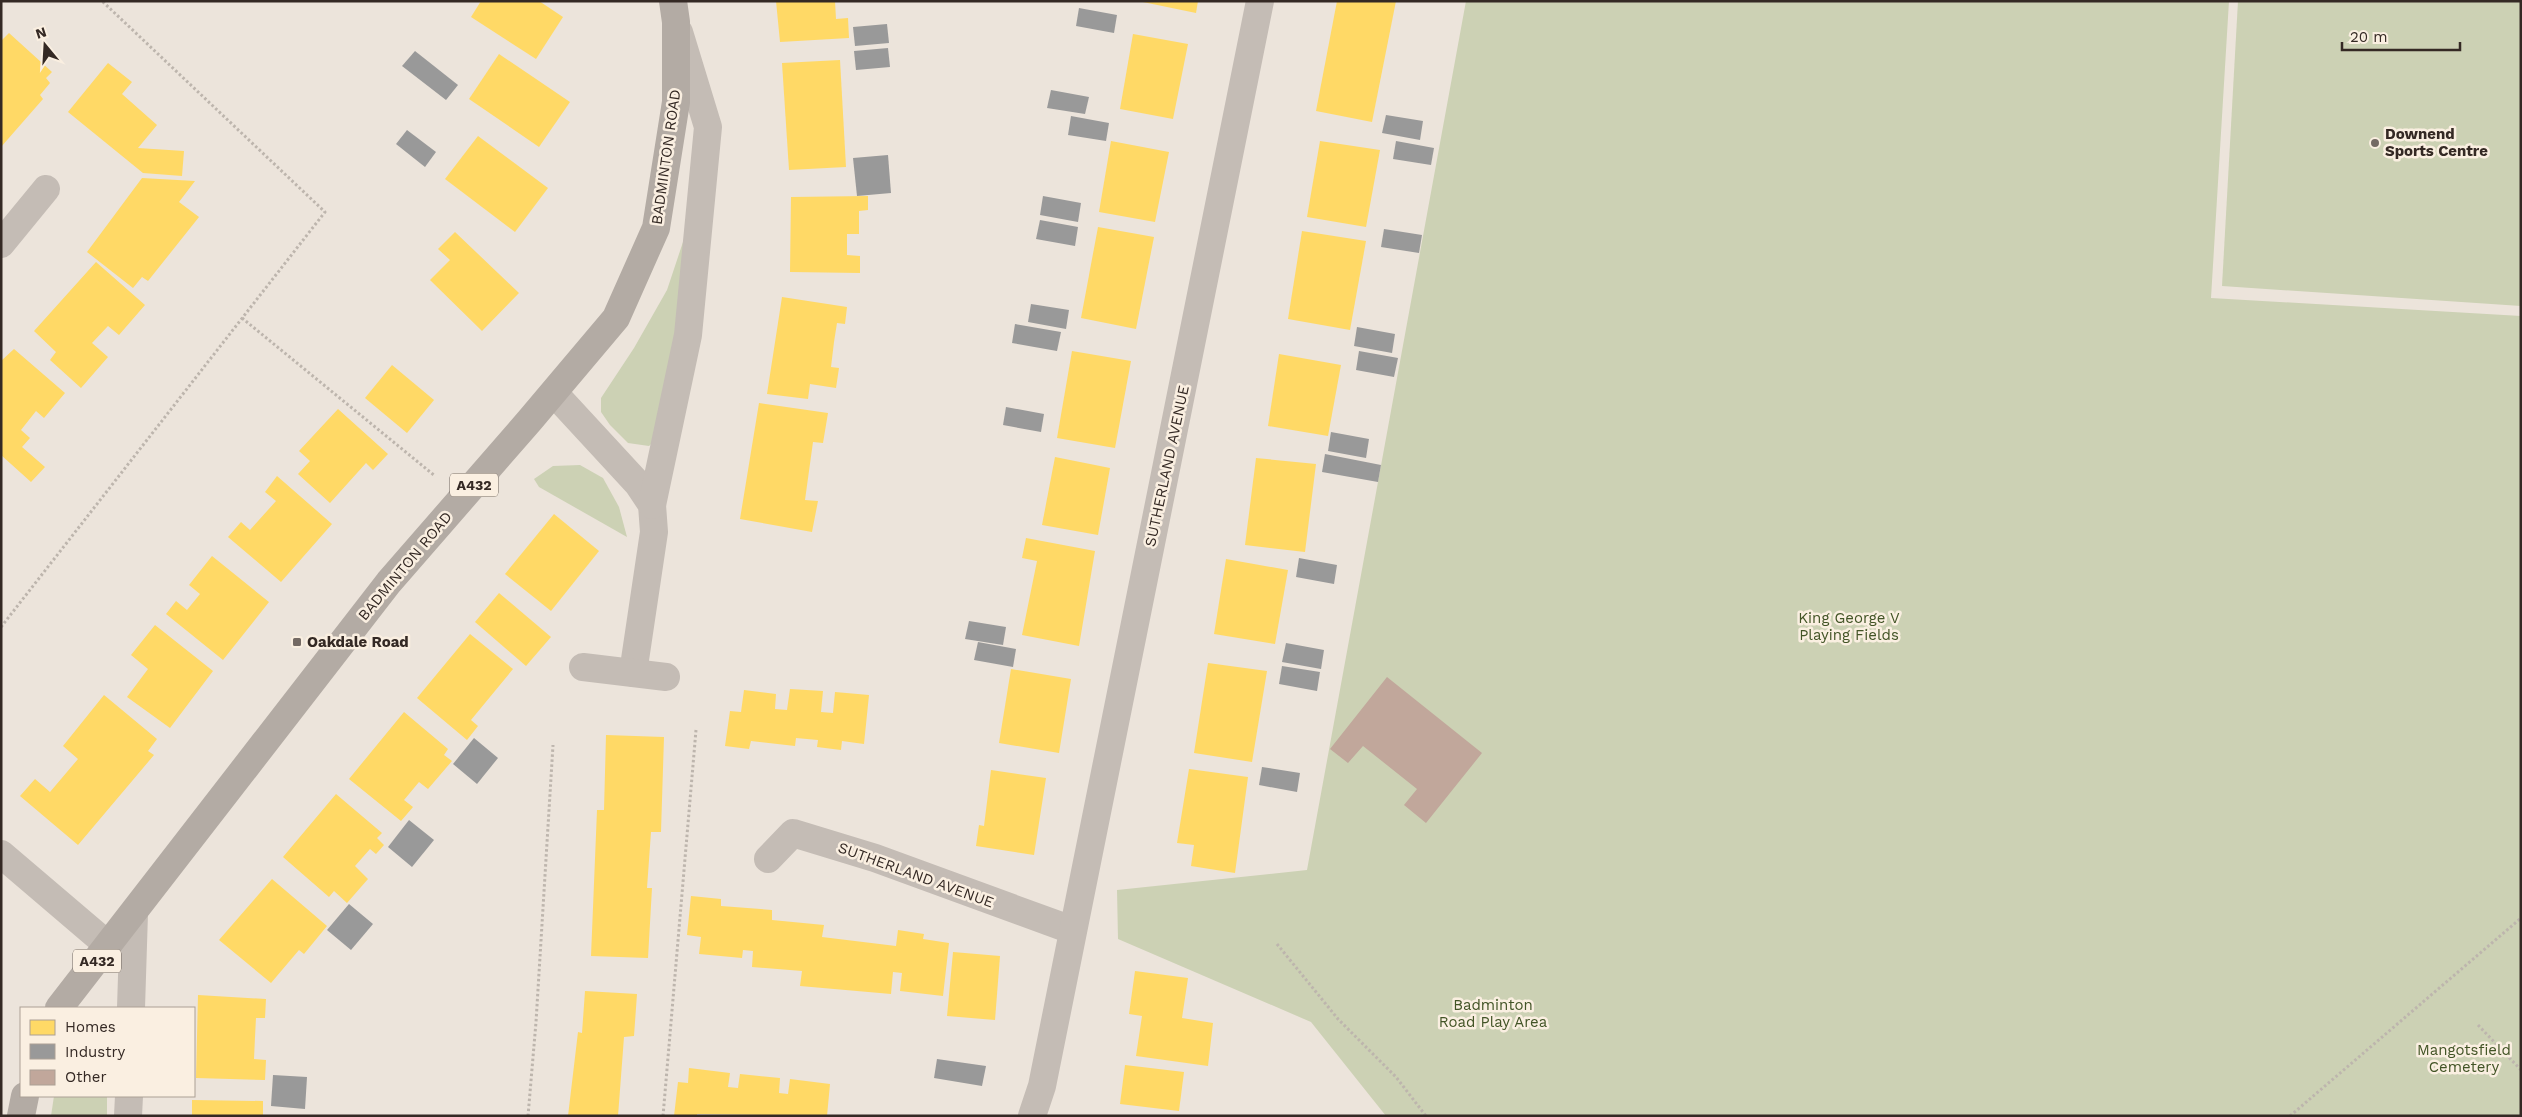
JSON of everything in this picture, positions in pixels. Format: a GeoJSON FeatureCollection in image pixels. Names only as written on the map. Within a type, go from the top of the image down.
{"type":"FeatureCollection","features":[{"type":"Feature","properties":{"kind":"main road","name":"BADMINTON ROAD"},"geometry":{"type":"LineString","coordinates":[[60,1007],[109,946],[389,582],[554,393],[616,318],[656,228],[676,102],[675,12]]}},
{"type":"Feature","properties":{"kind":"main road"},"geometry":{"type":"LineString","coordinates":[[21,1116],[25,1097]]}},
{"type":"Feature","properties":{"kind":"street","name":"SUTHERLAND AVENUE"},"geometry":{"type":"LineString","coordinates":[[1032,1116],[1042,1086],[1260,1]]}},
{"type":"Feature","properties":{"kind":"street"},"geometry":{"type":"LineString","coordinates":[[633,673],[654,532],[652,504],[688,335],[708,127],[675,12]]}},
{"type":"Feature","properties":{"kind":"street"},"geometry":{"type":"LineString","coordinates":[[1,244],[46,189]]}},
{"type":"Feature","properties":{"kind":"street"},"geometry":{"type":"LineString","coordinates":[[554,393],[638,484],[652,504]]}},
{"type":"Feature","properties":{"kind":"street"},"geometry":{"type":"LineString","coordinates":[[584,667],[666,677]]}},
{"type":"Feature","properties":{"kind":"street","name":"SUTHERLAND AVENUE"},"geometry":{"type":"LineString","coordinates":[[768,859],[792,833],[875,858],[1072,930]]}},
{"type":"Feature","properties":{"kind":"street"},"geometry":{"type":"LineString","coordinates":[[1,854],[109,946]]}},
{"type":"Feature","properties":{"kind":"street"},"geometry":{"type":"LineString","coordinates":[[131,1007],[134,912]]}},
{"type":"Feature","properties":{"kind":"street"},"geometry":{"type":"LineString","coordinates":[[128,1116],[129,1097]]}},
{"type":"Feature","properties":{"kind":"path"},"geometry":{"type":"LineString","coordinates":[[1,627],[325,212],[102,1]]}},
{"type":"Feature","properties":{"kind":"path"},"geometry":{"type":"LineString","coordinates":[[242,318],[463,498]]}},
{"type":"Feature","properties":{"kind":"path"},"geometry":{"type":"LineString","coordinates":[[662,1116],[696,730]]}},
{"type":"Feature","properties":{"kind":"path"},"geometry":{"type":"LineString","coordinates":[[528,1116],[536,1022],[553,745]]}},
{"type":"Feature","properties":{"kind":"path"},"geometry":{"type":"LineString","coordinates":[[2290,1116],[2521,918]]}},
{"type":"Feature","properties":{"kind":"path"},"geometry":{"type":"LineString","coordinates":[[1277,944],[1338,1019],[1396,1077],[1426,1116]]}},
{"type":"Feature","properties":{"kind":"path"},"geometry":{"type":"LineString","coordinates":[[2478,1025],[2521,1070]]}},
{"type":"Feature","properties":{"kind":"green space","name":"King George V Playing Fields"},"geometry":{"type":"Polygon","coordinates":[[[1466,1],[2229,1],[2211,298],[2521,316],[2521,1116],[1386,1116],[1311,1022],[1118,939],[1117,890],[1307,870],[1466,1]]]}},
{"type":"Feature","properties":{"kind":"green space","name":"Downend Sports Centre"},"geometry":{"type":"Polygon","coordinates":[[[2238,1],[2521,1],[2521,306],[2222,286],[2238,1]]]}},
{"type":"Feature","properties":{"kind":"green space"},"geometry":{"type":"Polygon","coordinates":[[[685,236],[688,270],[654,441],[649,446],[628,443],[610,425],[601,412],[601,398],[634,348],[667,290],[685,236]]]}},
{"type":"Feature","properties":{"kind":"green space"},"geometry":{"type":"Polygon","coordinates":[[[580,465],[603,478],[619,507],[627,537],[539,487],[534,479],[553,466],[580,465]]]}},
{"type":"Feature","properties":{"kind":"green space"},"geometry":{"type":"Polygon","coordinates":[[[54,1097],[107,1097],[107,1116],[51,1116],[54,1097]]]}},
{"type":"Feature","properties":{"kind":"building: Homes"},"geometry":{"type":"Polygon","coordinates":[[[481,1],[539,1],[563,17],[536,59],[471,17],[481,1]]]}},
{"type":"Feature","properties":{"kind":"building: Homes"},"geometry":{"type":"Polygon","coordinates":[[[776,1],[835,1],[836,19],[848,18],[849,38],[780,42],[776,1]]]}},
{"type":"Feature","properties":{"kind":"building: Homes"},"geometry":{"type":"Polygon","coordinates":[[[1138,1],[1198,1],[1196,13],[1138,1]]]}},
{"type":"Feature","properties":{"kind":"building: Homes"},"geometry":{"type":"Polygon","coordinates":[[[1337,1],[1396,1],[1372,122],[1316,111],[1337,1]]]}},
{"type":"Feature","properties":{"kind":"building: Homes"},"geometry":{"type":"Polygon","coordinates":[[[9,33],[52,72],[46,78],[50,83],[40,95],[43,99],[1,147],[1,41],[9,33]]]}},
{"type":"Feature","properties":{"kind":"building: Homes"},"geometry":{"type":"Polygon","coordinates":[[[1133,34],[1188,44],[1173,119],[1120,109],[1133,34]]]}},
{"type":"Feature","properties":{"kind":"building: Homes"},"geometry":{"type":"Polygon","coordinates":[[[499,54],[570,102],[539,147],[469,99],[499,54]]]}},
{"type":"Feature","properties":{"kind":"building: Homes"},"geometry":{"type":"Polygon","coordinates":[[[840,60],[846,167],[789,170],[782,63],[840,60]]]}},
{"type":"Feature","properties":{"kind":"building: Homes"},"geometry":{"type":"Polygon","coordinates":[[[108,63],[132,82],[122,94],[157,125],[138,148],[184,151],[182,176],[143,173],[68,112],[108,63]]]}},
{"type":"Feature","properties":{"kind":"building: Homes"},"geometry":{"type":"Polygon","coordinates":[[[478,136],[548,188],[515,232],[445,179],[478,136]]]}},
{"type":"Feature","properties":{"kind":"building: Homes"},"geometry":{"type":"Polygon","coordinates":[[[1111,141],[1169,152],[1155,222],[1099,212],[1111,141]]]}},
{"type":"Feature","properties":{"kind":"building: Homes"},"geometry":{"type":"Polygon","coordinates":[[[1320,141],[1380,150],[1366,227],[1307,217],[1320,141]]]}},
{"type":"Feature","properties":{"kind":"building: Homes"},"geometry":{"type":"Polygon","coordinates":[[[142,178],[195,181],[179,202],[199,217],[148,281],[142,277],[133,288],[87,252],[142,178]]]}},
{"type":"Feature","properties":{"kind":"building: Homes"},"geometry":{"type":"Polygon","coordinates":[[[868,196],[868,210],[859,211],[859,234],[847,234],[847,255],[860,256],[860,273],[790,272],[791,197],[868,196]]]}},
{"type":"Feature","properties":{"kind":"building: Homes"},"geometry":{"type":"Polygon","coordinates":[[[1098,227],[1154,237],[1136,329],[1081,318],[1098,227]]]}},
{"type":"Feature","properties":{"kind":"building: Homes"},"geometry":{"type":"Polygon","coordinates":[[[1302,231],[1366,241],[1350,330],[1288,319],[1302,231]]]}},
{"type":"Feature","properties":{"kind":"building: Homes"},"geometry":{"type":"Polygon","coordinates":[[[455,232],[519,293],[482,331],[430,280],[450,260],[438,249],[455,232]]]}},
{"type":"Feature","properties":{"kind":"building: Homes"},"geometry":{"type":"Polygon","coordinates":[[[96,262],[145,305],[119,335],[108,326],[92,343],[108,357],[81,388],[50,360],[56,352],[34,331],[96,262]]]}},
{"type":"Feature","properties":{"kind":"building: Homes"},"geometry":{"type":"Polygon","coordinates":[[[782,297],[847,307],[845,324],[837,323],[834,342],[831,367],[839,368],[836,388],[810,384],[808,399],[767,394],[782,297]]]}},
{"type":"Feature","properties":{"kind":"building: Homes"},"geometry":{"type":"Polygon","coordinates":[[[14,349],[65,393],[44,418],[36,411],[21,430],[30,438],[22,447],[45,467],[31,482],[1,455],[1,361],[14,349]]]}},
{"type":"Feature","properties":{"kind":"building: Homes"},"geometry":{"type":"Polygon","coordinates":[[[1072,351],[1131,361],[1115,448],[1057,438],[1072,351]]]}},
{"type":"Feature","properties":{"kind":"building: Homes"},"geometry":{"type":"Polygon","coordinates":[[[1279,354],[1341,365],[1328,436],[1268,426],[1279,354]]]}},
{"type":"Feature","properties":{"kind":"building: Homes"},"geometry":{"type":"Polygon","coordinates":[[[392,365],[434,400],[407,433],[365,398],[392,365]]]}},
{"type":"Feature","properties":{"kind":"building: Homes"},"geometry":{"type":"Polygon","coordinates":[[[759,403],[828,413],[823,443],[813,442],[805,500],[818,501],[812,532],[740,519],[759,403]]]}},
{"type":"Feature","properties":{"kind":"building: Homes"},"geometry":{"type":"Polygon","coordinates":[[[338,409],[388,454],[373,470],[366,463],[330,503],[298,474],[310,461],[299,451],[338,409]]]}},
{"type":"Feature","properties":{"kind":"building: Homes"},"geometry":{"type":"Polygon","coordinates":[[[1055,457],[1110,468],[1098,535],[1042,525],[1055,457]]]}},
{"type":"Feature","properties":{"kind":"building: Homes"},"geometry":{"type":"Polygon","coordinates":[[[1256,458],[1316,464],[1305,552],[1245,545],[1256,458]]]}},
{"type":"Feature","properties":{"kind":"building: Homes"},"geometry":{"type":"Polygon","coordinates":[[[277,476],[332,524],[281,582],[228,537],[241,522],[250,530],[276,501],[265,492],[277,476]]]}},
{"type":"Feature","properties":{"kind":"building: Homes"},"geometry":{"type":"Polygon","coordinates":[[[554,514],[599,551],[551,611],[505,574],[554,514]]]}},
{"type":"Feature","properties":{"kind":"building: Homes"},"geometry":{"type":"Polygon","coordinates":[[[1026,538],[1095,551],[1079,646],[1022,635],[1037,561],[1022,558],[1026,538]]]}},
{"type":"Feature","properties":{"kind":"building: Homes"},"geometry":{"type":"Polygon","coordinates":[[[212,556],[269,602],[223,660],[166,614],[176,601],[187,610],[200,594],[189,585],[212,556]]]}},
{"type":"Feature","properties":{"kind":"building: Homes"},"geometry":{"type":"Polygon","coordinates":[[[1226,559],[1288,570],[1275,644],[1214,634],[1226,559]]]}},
{"type":"Feature","properties":{"kind":"building: Homes"},"geometry":{"type":"Polygon","coordinates":[[[499,593],[551,637],[526,666],[475,622],[499,593]]]}},
{"type":"Feature","properties":{"kind":"building: Homes"},"geometry":{"type":"Polygon","coordinates":[[[155,625],[213,671],[170,728],[127,697],[148,669],[131,655],[155,625]]]}},
{"type":"Feature","properties":{"kind":"building: Homes"},"geometry":{"type":"Polygon","coordinates":[[[470,634],[513,669],[471,720],[478,726],[467,740],[417,698],[470,634]]]}},
{"type":"Feature","properties":{"kind":"building: Homes"},"geometry":{"type":"Polygon","coordinates":[[[1208,663],[1267,671],[1252,762],[1194,753],[1208,663]]]}},
{"type":"Feature","properties":{"kind":"building: Homes"},"geometry":{"type":"Polygon","coordinates":[[[1011,669],[1071,679],[1059,753],[999,743],[1011,669]]]}},
{"type":"Feature","properties":{"kind":"building: Homes"},"geometry":{"type":"Polygon","coordinates":[[[790,689],[823,691],[821,712],[833,713],[835,692],[869,695],[864,744],[842,741],[841,750],[817,747],[818,740],[796,738],[795,746],[751,741],[749,749],[725,746],[730,711],[741,712],[744,690],[776,694],[775,709],[787,710],[790,689]]]}},
{"type":"Feature","properties":{"kind":"building: Homes"},"geometry":{"type":"Polygon","coordinates":[[[104,695],[157,739],[148,751],[154,755],[78,845],[20,796],[35,779],[50,792],[78,759],[63,746],[104,695]]]}},
{"type":"Feature","properties":{"kind":"building: Homes"},"geometry":{"type":"Polygon","coordinates":[[[404,712],[448,749],[444,755],[452,761],[428,789],[419,782],[404,800],[413,807],[401,821],[349,779],[404,712]]]}},
{"type":"Feature","properties":{"kind":"building: Homes"},"geometry":{"type":"Polygon","coordinates":[[[606,735],[664,737],[661,832],[651,832],[647,888],[652,888],[648,958],[591,956],[597,810],[604,810],[606,735]]]}},
{"type":"Feature","properties":{"kind":"building: Homes"},"geometry":{"type":"Polygon","coordinates":[[[1189,769],[1248,777],[1235,873],[1191,866],[1194,845],[1177,843],[1189,769]]]}},
{"type":"Feature","properties":{"kind":"building: Homes"},"geometry":{"type":"Polygon","coordinates":[[[991,770],[1046,778],[1034,855],[976,846],[979,825],[984,826],[991,770]]]}},
{"type":"Feature","properties":{"kind":"building: Homes"},"geometry":{"type":"Polygon","coordinates":[[[336,794],[382,833],[377,838],[384,845],[376,854],[370,849],[355,866],[368,879],[347,903],[334,891],[329,897],[283,857],[336,794]]]}},
{"type":"Feature","properties":{"kind":"building: Homes"},"geometry":{"type":"Polygon","coordinates":[[[272,879],[327,926],[304,954],[299,950],[271,983],[219,940],[272,879]]]}},
{"type":"Feature","properties":{"kind":"building: Homes"},"geometry":{"type":"Polygon","coordinates":[[[691,896],[721,899],[721,906],[772,910],[772,920],[824,925],[822,937],[896,946],[898,930],[924,934],[923,939],[949,943],[943,996],[900,991],[902,973],[893,972],[891,994],[800,986],[802,971],[752,967],[753,951],[743,950],[742,958],[699,954],[701,937],[687,935],[691,896]]]}},
{"type":"Feature","properties":{"kind":"building: Homes"},"geometry":{"type":"Polygon","coordinates":[[[953,952],[1000,956],[995,1020],[947,1016],[953,952]]]}},
{"type":"Feature","properties":{"kind":"building: Homes"},"geometry":{"type":"Polygon","coordinates":[[[1135,971],[1188,978],[1182,1018],[1213,1023],[1208,1066],[1136,1056],[1142,1016],[1129,1014],[1135,971]]]}},
{"type":"Feature","properties":{"kind":"building: Homes"},"geometry":{"type":"Polygon","coordinates":[[[585,991],[637,994],[634,1036],[624,1037],[618,1116],[568,1116],[578,1032],[582,1033],[585,991]]]}},
{"type":"Feature","properties":{"kind":"building: Homes"},"geometry":{"type":"Polygon","coordinates":[[[198,995],[266,999],[265,1018],[256,1018],[254,1059],[266,1060],[265,1080],[196,1078],[198,995]]]}},
{"type":"Feature","properties":{"kind":"building: Homes"},"geometry":{"type":"Polygon","coordinates":[[[1125,1065],[1184,1072],[1179,1111],[1120,1104],[1125,1065]]]}},
{"type":"Feature","properties":{"kind":"building: Homes"},"geometry":{"type":"Polygon","coordinates":[[[689,1068],[730,1073],[728,1087],[738,1088],[740,1074],[780,1078],[779,1093],[788,1094],[790,1079],[830,1084],[827,1116],[697,1114],[697,1116],[674,1116],[678,1082],[688,1083],[689,1068]]]}},
{"type":"Feature","properties":{"kind":"building: Homes"},"geometry":{"type":"Polygon","coordinates":[[[192,1100],[263,1101],[263,1116],[192,1116],[192,1100]]]}},
{"type":"Feature","properties":{"kind":"building: Industry"},"geometry":{"type":"Polygon","coordinates":[[[1079,8],[1117,15],[1114,33],[1076,26],[1079,8]]]}},
{"type":"Feature","properties":{"kind":"building: Industry"},"geometry":{"type":"Polygon","coordinates":[[[887,24],[889,43],[855,46],[853,27],[887,24]]]}},
{"type":"Feature","properties":{"kind":"building: Industry"},"geometry":{"type":"Polygon","coordinates":[[[888,48],[890,67],[856,70],[854,51],[888,48]]]}},
{"type":"Feature","properties":{"kind":"building: Industry"},"geometry":{"type":"Polygon","coordinates":[[[415,51],[458,85],[446,100],[402,66],[415,51]]]}},
{"type":"Feature","properties":{"kind":"building: Industry"},"geometry":{"type":"Polygon","coordinates":[[[1051,90],[1089,97],[1085,114],[1047,108],[1051,90]]]}},
{"type":"Feature","properties":{"kind":"building: Industry"},"geometry":{"type":"Polygon","coordinates":[[[1386,115],[1423,121],[1420,140],[1382,133],[1386,115]]]}},
{"type":"Feature","properties":{"kind":"building: Industry"},"geometry":{"type":"Polygon","coordinates":[[[1071,116],[1109,123],[1106,141],[1068,135],[1071,116]]]}},
{"type":"Feature","properties":{"kind":"building: Industry"},"geometry":{"type":"Polygon","coordinates":[[[407,130],[436,152],[425,167],[396,144],[407,130]]]}},
{"type":"Feature","properties":{"kind":"building: Industry"},"geometry":{"type":"Polygon","coordinates":[[[1396,141],[1434,148],[1431,165],[1393,159],[1396,141]]]}},
{"type":"Feature","properties":{"kind":"building: Industry"},"geometry":{"type":"Polygon","coordinates":[[[888,155],[891,193],[857,196],[853,158],[888,155]]]}},
{"type":"Feature","properties":{"kind":"building: Industry"},"geometry":{"type":"Polygon","coordinates":[[[1043,196],[1081,203],[1078,222],[1040,215],[1043,196]]]}},
{"type":"Feature","properties":{"kind":"building: Industry"},"geometry":{"type":"Polygon","coordinates":[[[1040,220],[1078,227],[1075,246],[1036,239],[1040,220]]]}},
{"type":"Feature","properties":{"kind":"building: Industry"},"geometry":{"type":"Polygon","coordinates":[[[1384,229],[1422,235],[1419,253],[1381,247],[1384,229]]]}},
{"type":"Feature","properties":{"kind":"building: Industry"},"geometry":{"type":"Polygon","coordinates":[[[1031,304],[1069,310],[1066,329],[1028,322],[1031,304]]]}},
{"type":"Feature","properties":{"kind":"building: Industry"},"geometry":{"type":"Polygon","coordinates":[[[1015,324],[1061,332],[1057,351],[1012,343],[1015,324]]]}},
{"type":"Feature","properties":{"kind":"building: Industry"},"geometry":{"type":"Polygon","coordinates":[[[1357,327],[1395,334],[1392,353],[1354,346],[1357,327]]]}},
{"type":"Feature","properties":{"kind":"building: Industry"},"geometry":{"type":"Polygon","coordinates":[[[1359,351],[1398,358],[1394,377],[1356,370],[1359,351]]]}},
{"type":"Feature","properties":{"kind":"building: Industry"},"geometry":{"type":"Polygon","coordinates":[[[1006,407],[1044,414],[1041,432],[1003,425],[1006,407]]]}},
{"type":"Feature","properties":{"kind":"building: Industry"},"geometry":{"type":"Polygon","coordinates":[[[1331,432],[1369,439],[1366,458],[1328,451],[1331,432]]]}},
{"type":"Feature","properties":{"kind":"building: Industry"},"geometry":{"type":"Polygon","coordinates":[[[1325,454],[1381,465],[1378,482],[1322,472],[1325,454]]]}},
{"type":"Feature","properties":{"kind":"building: Industry"},"geometry":{"type":"Polygon","coordinates":[[[1299,558],[1337,565],[1334,584],[1296,577],[1299,558]]]}},
{"type":"Feature","properties":{"kind":"building: Industry"},"geometry":{"type":"Polygon","coordinates":[[[969,621],[1006,627],[1003,645],[965,639],[969,621]]]}},
{"type":"Feature","properties":{"kind":"building: Industry"},"geometry":{"type":"Polygon","coordinates":[[[978,642],[1016,649],[1013,667],[974,660],[978,642]]]}},
{"type":"Feature","properties":{"kind":"building: Industry"},"geometry":{"type":"Polygon","coordinates":[[[1286,643],[1324,650],[1321,669],[1282,662],[1286,643]]]}},
{"type":"Feature","properties":{"kind":"building: Industry"},"geometry":{"type":"Polygon","coordinates":[[[1282,666],[1320,672],[1317,691],[1279,684],[1282,666]]]}},
{"type":"Feature","properties":{"kind":"building: Industry"},"geometry":{"type":"Polygon","coordinates":[[[474,738],[498,758],[477,784],[453,764],[474,738]]]}},
{"type":"Feature","properties":{"kind":"building: Industry"},"geometry":{"type":"Polygon","coordinates":[[[1262,767],[1300,773],[1297,792],[1259,785],[1262,767]]]}},
{"type":"Feature","properties":{"kind":"building: Industry"},"geometry":{"type":"Polygon","coordinates":[[[409,820],[434,840],[412,867],[388,847],[409,820]]]}},
{"type":"Feature","properties":{"kind":"building: Industry"},"geometry":{"type":"Polygon","coordinates":[[[349,904],[373,924],[351,950],[327,930],[349,904]]]}},
{"type":"Feature","properties":{"kind":"building: Industry"},"geometry":{"type":"Polygon","coordinates":[[[937,1059],[986,1066],[982,1086],[934,1078],[937,1059]]]}},
{"type":"Feature","properties":{"kind":"building: Industry"},"geometry":{"type":"Polygon","coordinates":[[[273,1075],[307,1077],[305,1109],[271,1106],[273,1075]]]}},
{"type":"Feature","properties":{"kind":"building: Other"},"geometry":{"type":"Polygon","coordinates":[[[1387,677],[1482,753],[1426,823],[1404,805],[1417,789],[1363,746],[1348,763],[1330,749],[1387,677]]]}},
{"type":"Feature","properties":{"kind":"place","name":"Downend Sports Centre"},"geometry":{"type":"Point","coordinates":[2375,143]}},
{"type":"Feature","properties":{"kind":"place","name":"Oakdale Road"},"geometry":{"type":"Point","coordinates":[297,642]}},
{"type":"Feature","properties":{"kind":"park label","name":"Badminton Road Play Area"},"geometry":{"type":"Point","coordinates":[1493,1014]}},
{"type":"Feature","properties":{"kind":"park label","name":"Mangotsfield Cemetery"},"geometry":{"type":"Point","coordinates":[2464,1058]}}]}
